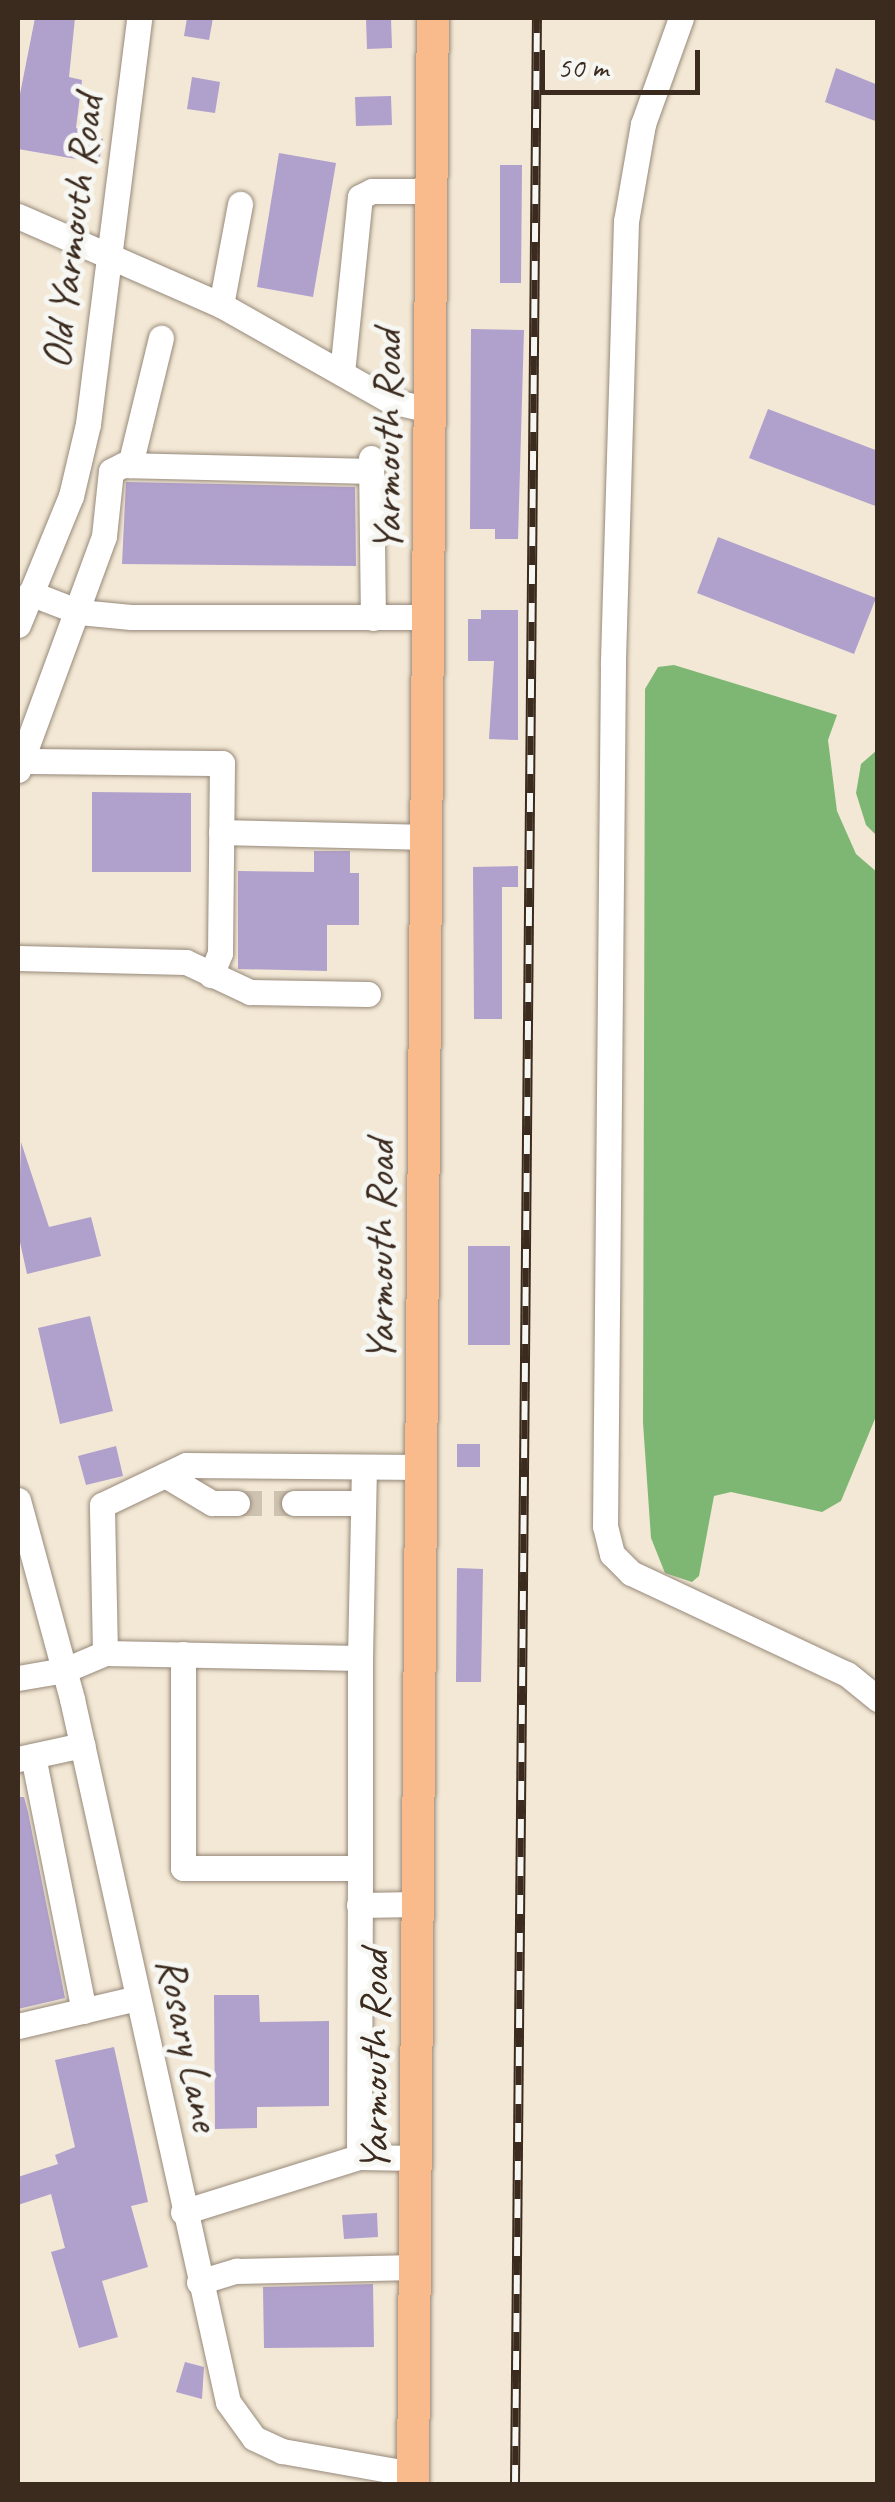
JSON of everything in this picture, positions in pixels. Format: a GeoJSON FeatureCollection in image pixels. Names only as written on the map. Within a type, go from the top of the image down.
{"type":"FeatureCollection","features":[{"type":"Feature","properties":{"kind":"main road","name":"Yarmouth Road"},"geometry":{"type":"LineString","coordinates":[[414,2479],[433,18]]}},
{"type":"Feature","properties":{"kind":"street","name":"Old Yarmouth Road"},"geometry":{"type":"LineString","coordinates":[[18,625],[80,460],[113,257],[140,18]]}},
{"type":"Feature","properties":{"kind":"street"},"geometry":{"type":"LineString","coordinates":[[681,18],[644,124],[626,221],[613,663],[604,1526],[612,1554],[631,1573],[847,1674],[878,1700]]}},
{"type":"Feature","properties":{"kind":"street"},"geometry":{"type":"LineString","coordinates":[[342,373],[360,198],[372,191],[432,191]]}},
{"type":"Feature","properties":{"kind":"street"},"geometry":{"type":"LineString","coordinates":[[221,304],[240,204]]}},
{"type":"Feature","properties":{"kind":"street"},"geometry":{"type":"LineString","coordinates":[[18,216],[221,304],[392,401],[430,410]]}},
{"type":"Feature","properties":{"kind":"street"},"geometry":{"type":"LineString","coordinates":[[130,465],[160,338]]}},
{"type":"Feature","properties":{"kind":"street"},"geometry":{"type":"LineString","coordinates":[[210,975],[220,953],[222,763],[20,765],[104,536],[107,478],[117,466],[130,465],[371,464],[373,618]]}},
{"type":"Feature","properties":{"kind":"street"},"geometry":{"type":"LineString","coordinates":[[30,593],[79,612],[429,618]]}},
{"type":"Feature","properties":{"kind":"street"},"geometry":{"type":"LineString","coordinates":[[222,832],[427,837]]}},
{"type":"Feature","properties":{"kind":"street"},"geometry":{"type":"LineString","coordinates":[[18,958],[186,962],[250,992],[368,994]]}},
{"type":"Feature","properties":{"kind":"street"},"geometry":{"type":"LineString","coordinates":[[105,1652],[102,1505],[186,1465],[422,1468]]}},
{"type":"Feature","properties":{"kind":"street"},"geometry":{"type":"LineString","coordinates":[[359,2157],[364,1467]]}},
{"type":"Feature","properties":{"kind":"street"},"geometry":{"type":"LineString","coordinates":[[165,1475],[212,1503],[237,1503]]}},
{"type":"Feature","properties":{"kind":"street","name":"Rosary Lane"},"geometry":{"type":"LineString","coordinates":[[18,1502],[65,1670],[228,2402],[254,2438],[344,2466],[414,2479]]}},
{"type":"Feature","properties":{"kind":"street"},"geometry":{"type":"LineString","coordinates":[[294,1504],[363,1503]]}},
{"type":"Feature","properties":{"kind":"street"},"geometry":{"type":"LineString","coordinates":[[18,1678],[65,1670],[105,1652],[360,1658]]}},
{"type":"Feature","properties":{"kind":"street"},"geometry":{"type":"LineString","coordinates":[[183,1654],[183,1868],[360,1868]]}},
{"type":"Feature","properties":{"kind":"street"},"geometry":{"type":"LineString","coordinates":[[82,1745],[25,1758],[84,2011]]}},
{"type":"Feature","properties":{"kind":"street"},"geometry":{"type":"LineString","coordinates":[[359,1904],[418,1904]]}},
{"type":"Feature","properties":{"kind":"street"},"geometry":{"type":"LineString","coordinates":[[18,2026],[137,1998]]}},
{"type":"Feature","properties":{"kind":"street"},"geometry":{"type":"LineString","coordinates":[[184,2212],[359,2157],[416,2158]]}},
{"type":"Feature","properties":{"kind":"street"},"geometry":{"type":"LineString","coordinates":[[199,2282],[236,2271],[416,2266]]}},
{"type":"Feature","properties":{"kind":"green space"},"geometry":{"type":"Polygon","coordinates":[[[674,665],[837,715],[828,740],[837,811],[856,854],[878,873],[877,1414],[841,1501],[822,1512],[731,1492],[714,1496],[699,1576],[692,1582],[665,1573],[651,1538],[643,1423],[645,689],[658,667],[674,665]]]}},
{"type":"Feature","properties":{"kind":"green space"},"geometry":{"type":"Polygon","coordinates":[[[877,750],[877,836],[866,825],[856,793],[861,764],[877,750]]]}},
{"type":"Feature","properties":{"kind":"building"},"geometry":{"type":"Polygon","coordinates":[[[35,18],[75,18],[69,77],[82,80],[76,128],[103,139],[99,163],[18,149],[18,104],[35,18]]]}},
{"type":"Feature","properties":{"kind":"building"},"geometry":{"type":"Polygon","coordinates":[[[187,18],[213,18],[209,40],[184,36],[187,18]]]}},
{"type":"Feature","properties":{"kind":"building"},"geometry":{"type":"Polygon","coordinates":[[[366,18],[391,18],[392,48],[367,49],[366,18]]]}},
{"type":"Feature","properties":{"kind":"building"},"geometry":{"type":"Polygon","coordinates":[[[836,68],[878,85],[878,122],[825,102],[836,68]]]}},
{"type":"Feature","properties":{"kind":"building"},"geometry":{"type":"Polygon","coordinates":[[[192,77],[220,82],[215,113],[187,109],[192,77]]]}},
{"type":"Feature","properties":{"kind":"building"},"geometry":{"type":"Polygon","coordinates":[[[391,96],[392,125],[356,126],[355,97],[391,96]]]}},
{"type":"Feature","properties":{"kind":"building"},"geometry":{"type":"Polygon","coordinates":[[[279,153],[336,163],[313,297],[257,287],[279,153]]]}},
{"type":"Feature","properties":{"kind":"building"},"geometry":{"type":"Polygon","coordinates":[[[500,165],[522,165],[521,283],[500,283],[500,165]]]}},
{"type":"Feature","properties":{"kind":"building"},"geometry":{"type":"Polygon","coordinates":[[[471,329],[524,330],[518,539],[495,539],[495,529],[470,529],[471,329]]]}},
{"type":"Feature","properties":{"kind":"building"},"geometry":{"type":"Polygon","coordinates":[[[768,409],[878,451],[878,507],[749,458],[768,409]]]}},
{"type":"Feature","properties":{"kind":"building"},"geometry":{"type":"Polygon","coordinates":[[[126,482],[355,487],[356,566],[122,564],[126,482]]]}},
{"type":"Feature","properties":{"kind":"building"},"geometry":{"type":"Polygon","coordinates":[[[718,537],[876,598],[854,654],[697,593],[718,537]]]}},
{"type":"Feature","properties":{"kind":"building"},"geometry":{"type":"Polygon","coordinates":[[[481,610],[518,610],[518,740],[489,739],[494,661],[468,661],[468,619],[481,619],[481,610]]]}},
{"type":"Feature","properties":{"kind":"building"},"geometry":{"type":"Polygon","coordinates":[[[92,792],[191,793],[191,872],[92,872],[92,792]]]}},
{"type":"Feature","properties":{"kind":"building"},"geometry":{"type":"Polygon","coordinates":[[[314,851],[350,851],[350,873],[359,873],[359,925],[327,925],[327,971],[238,969],[238,871],[314,872],[314,851]]]}},
{"type":"Feature","properties":{"kind":"building"},"geometry":{"type":"Polygon","coordinates":[[[518,866],[518,887],[502,887],[502,1019],[474,1019],[473,867],[518,866]]]}},
{"type":"Feature","properties":{"kind":"building"},"geometry":{"type":"Polygon","coordinates":[[[21,1142],[49,1227],[91,1217],[101,1256],[27,1274],[18,1233],[21,1142]]]}},
{"type":"Feature","properties":{"kind":"building"},"geometry":{"type":"Polygon","coordinates":[[[468,1246],[510,1246],[510,1345],[468,1345],[468,1246]]]}},
{"type":"Feature","properties":{"kind":"building"},"geometry":{"type":"Polygon","coordinates":[[[90,1316],[113,1411],[60,1424],[38,1328],[90,1316]]]}},
{"type":"Feature","properties":{"kind":"building"},"geometry":{"type":"Polygon","coordinates":[[[457,1444],[480,1444],[480,1467],[457,1467],[457,1444]]]}},
{"type":"Feature","properties":{"kind":"building"},"geometry":{"type":"Polygon","coordinates":[[[116,1446],[123,1476],[86,1485],[78,1456],[116,1446]]]}},
{"type":"Feature","properties":{"kind":"building"},"geometry":{"type":"Polygon","coordinates":[[[457,1568],[483,1569],[481,1682],[456,1682],[457,1568]]]}},
{"type":"Feature","properties":{"kind":"building"},"geometry":{"type":"Polygon","coordinates":[[[18,1797],[24,1797],[28,1812],[65,1998],[18,2009],[18,1797]]]}},
{"type":"Feature","properties":{"kind":"building"},"geometry":{"type":"Polygon","coordinates":[[[214,1995],[259,1995],[260,2022],[329,2021],[329,2106],[257,2107],[257,2128],[215,2129],[214,1995]]]}},
{"type":"Feature","properties":{"kind":"building"},"geometry":{"type":"Polygon","coordinates":[[[114,2047],[148,2202],[131,2206],[148,2267],[102,2281],[118,2337],[79,2348],[51,2252],[65,2248],[51,2194],[18,2205],[18,2177],[58,2164],[55,2155],[75,2147],[55,2060],[114,2047]]]}},
{"type":"Feature","properties":{"kind":"building"},"geometry":{"type":"Polygon","coordinates":[[[377,2213],[378,2237],[344,2239],[342,2215],[377,2213]]]}},
{"type":"Feature","properties":{"kind":"building"},"geometry":{"type":"Polygon","coordinates":[[[373,2284],[374,2347],[264,2348],[263,2287],[373,2284]]]}},
{"type":"Feature","properties":{"kind":"building"},"geometry":{"type":"Polygon","coordinates":[[[185,2362],[204,2367],[202,2399],[176,2392],[185,2362]]]}},
{"type":"Feature","properties":{"kind":"tunnel"},"geometry":{"type":"LineString","coordinates":[[237,1503],[294,1503]]}},
{"type":"Feature","properties":{"kind":"railway"},"geometry":{"type":"LineString","coordinates":[[515,2484],[537,18]]}}]}
